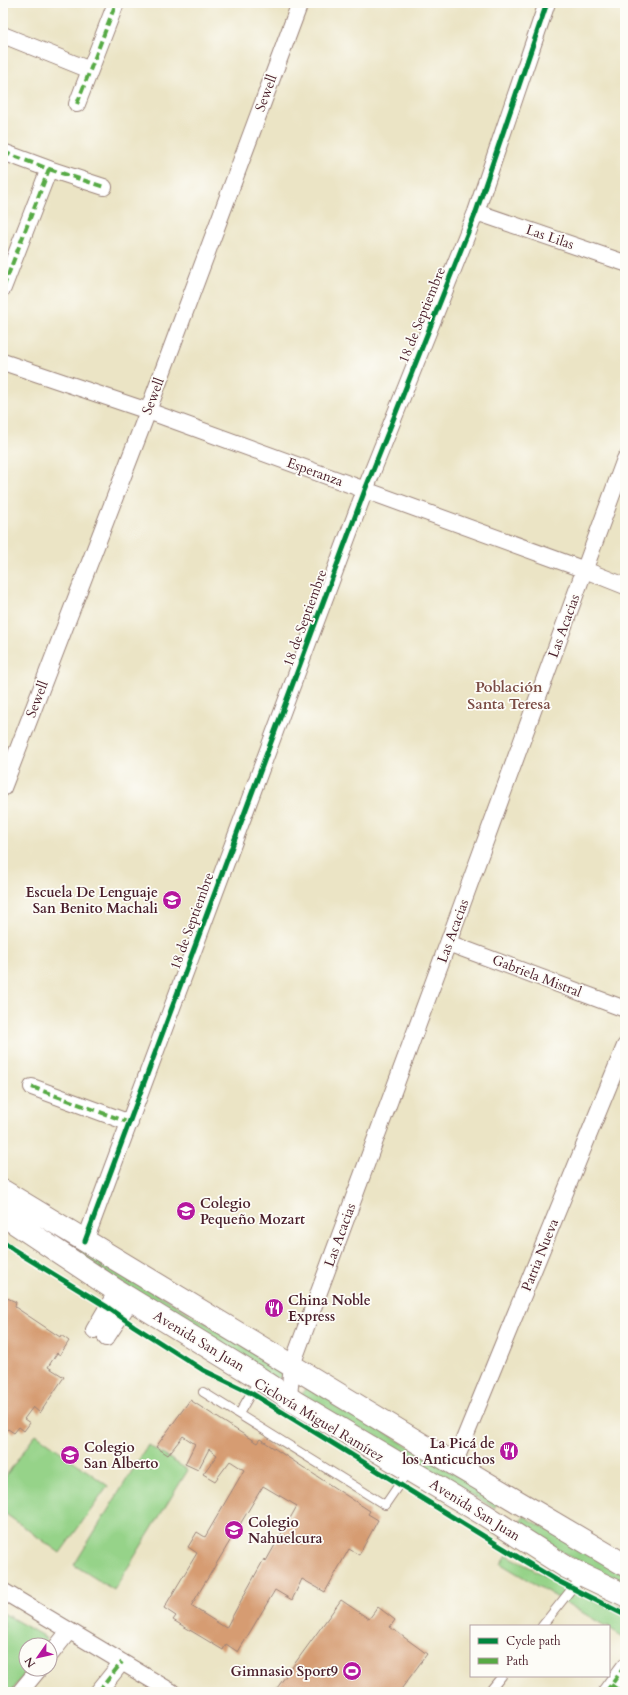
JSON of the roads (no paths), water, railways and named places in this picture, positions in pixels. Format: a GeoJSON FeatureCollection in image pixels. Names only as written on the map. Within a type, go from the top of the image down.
{"type":"FeatureCollection","features":[{"type":"Feature","properties":{"kind":"main road","name":"Avenida San Juan"},"geometry":{"type":"LineString","coordinates":[[3,1191],[454,1464],[625,1565]]}},
{"type":"Feature","properties":{"kind":"main road"},"geometry":{"type":"LineString","coordinates":[[21,1228],[25,1217],[34,1210]]}},
{"type":"Feature","properties":{"kind":"main road","name":"Avenida San Juan"},"geometry":{"type":"LineString","coordinates":[[3,1215],[124,1295],[259,1378],[295,1402],[485,1515],[583,1576],[625,1595]]}},
{"type":"Feature","properties":{"kind":"main road"},"geometry":{"type":"LineString","coordinates":[[485,1515],[497,1515],[501,1511],[503,1505],[502,1498],[488,1484]]}},
{"type":"Feature","properties":{"kind":"street"},"geometry":{"type":"LineString","coordinates":[[77,104],[116,3]]}},
{"type":"Feature","properties":{"kind":"street","name":"Sewell"},"geometry":{"type":"LineString","coordinates":[[3,788],[148,411],[300,3]]}},
{"type":"Feature","properties":{"kind":"street","name":"18 de Septiembre"},"geometry":{"type":"LineString","coordinates":[[85,1241],[365,490],[476,212],[547,3]]}},
{"type":"Feature","properties":{"kind":"street"},"geometry":{"type":"LineString","coordinates":[[3,35],[90,70]]}},
{"type":"Feature","properties":{"kind":"street"},"geometry":{"type":"LineString","coordinates":[[3,152],[48,169],[104,187]]}},
{"type":"Feature","properties":{"kind":"street"},"geometry":{"type":"LineString","coordinates":[[3,288],[48,169]]}},
{"type":"Feature","properties":{"kind":"street","name":"Las Lilas"},"geometry":{"type":"LineString","coordinates":[[476,212],[625,263]]}},
{"type":"Feature","properties":{"kind":"street","name":"Esperanza"},"geometry":{"type":"LineString","coordinates":[[3,362],[148,411],[585,570],[625,586]]}},
{"type":"Feature","properties":{"kind":"street","name":"Las Acacias"},"geometry":{"type":"LineString","coordinates":[[295,1402],[289,1396],[292,1365],[625,459]]}},
{"type":"Feature","properties":{"kind":"street","name":"Gabriela Mistral"},"geometry":{"type":"LineString","coordinates":[[448,943],[625,1009]]}},
{"type":"Feature","properties":{"kind":"street","name":"Patria Nueva"},"geometry":{"type":"LineString","coordinates":[[454,1464],[625,1046]]}},
{"type":"Feature","properties":{"kind":"street"},"geometry":{"type":"LineString","coordinates":[[32,1087],[130,1123]]}},
{"type":"Feature","properties":{"kind":"street"},"geometry":{"type":"LineString","coordinates":[[100,1334],[124,1295]]}},
{"type":"Feature","properties":{"kind":"street"},"geometry":{"type":"LineString","coordinates":[[3,1592],[172,1692]]}},
{"type":"Feature","properties":{"kind":"street"},"geometry":{"type":"LineString","coordinates":[[58,1645],[69,1631]]}},
{"type":"Feature","properties":{"kind":"street"},"geometry":{"type":"LineString","coordinates":[[98,1692],[122,1662]]}},
{"type":"Feature","properties":{"kind":"street"},"geometry":{"type":"LineString","coordinates":[[613,1690],[625,1666]]}},
{"type":"Feature","properties":{"kind":"street"},"geometry":{"type":"LineString","coordinates":[[20,1692],[32,1677]]}},
{"type":"Feature","properties":{"kind":"lane"},"geometry":{"type":"LineString","coordinates":[[239,1414],[259,1378]]}},
{"type":"Feature","properties":{"kind":"lane"},"geometry":{"type":"LineString","coordinates":[[203,1392],[385,1505],[409,1470]]}},
{"type":"Feature","properties":{"kind":"lane"},"geometry":{"type":"LineString","coordinates":[[543,1625],[583,1576]]}},
{"type":"Feature","properties":{"kind":"lane"},"geometry":{"type":"LineString","coordinates":[[489,1692],[501,1677]]}},
{"type":"Feature","properties":{"kind":"place","name":"Escuela De Lenguaje San Benito Machali"},"geometry":{"type":"Point","coordinates":[172,900]}},
{"type":"Feature","properties":{"kind":"place","name":"Colegio Pequeño Mozart"},"geometry":{"type":"Point","coordinates":[186,1211]}},
{"type":"Feature","properties":{"kind":"place","name":"China Noble Express"},"geometry":{"type":"Point","coordinates":[274,1308]}},
{"type":"Feature","properties":{"kind":"place","name":"La Picá de los Anticuchos"},"geometry":{"type":"Point","coordinates":[509,1451]}},
{"type":"Feature","properties":{"kind":"place","name":"Colegio San Alberto"},"geometry":{"type":"Point","coordinates":[70,1455]}},
{"type":"Feature","properties":{"kind":"place","name":"Colegio Nahuelcura"},"geometry":{"type":"Point","coordinates":[234,1530]}},
{"type":"Feature","properties":{"kind":"place","name":"Gimnasio Sport9"},"geometry":{"type":"Point","coordinates":[352,1671]}},
{"type":"Feature","properties":{"kind":"district","name":"Población Santa Teresa"},"geometry":{"type":"Point","coordinates":[509,696]}}]}
